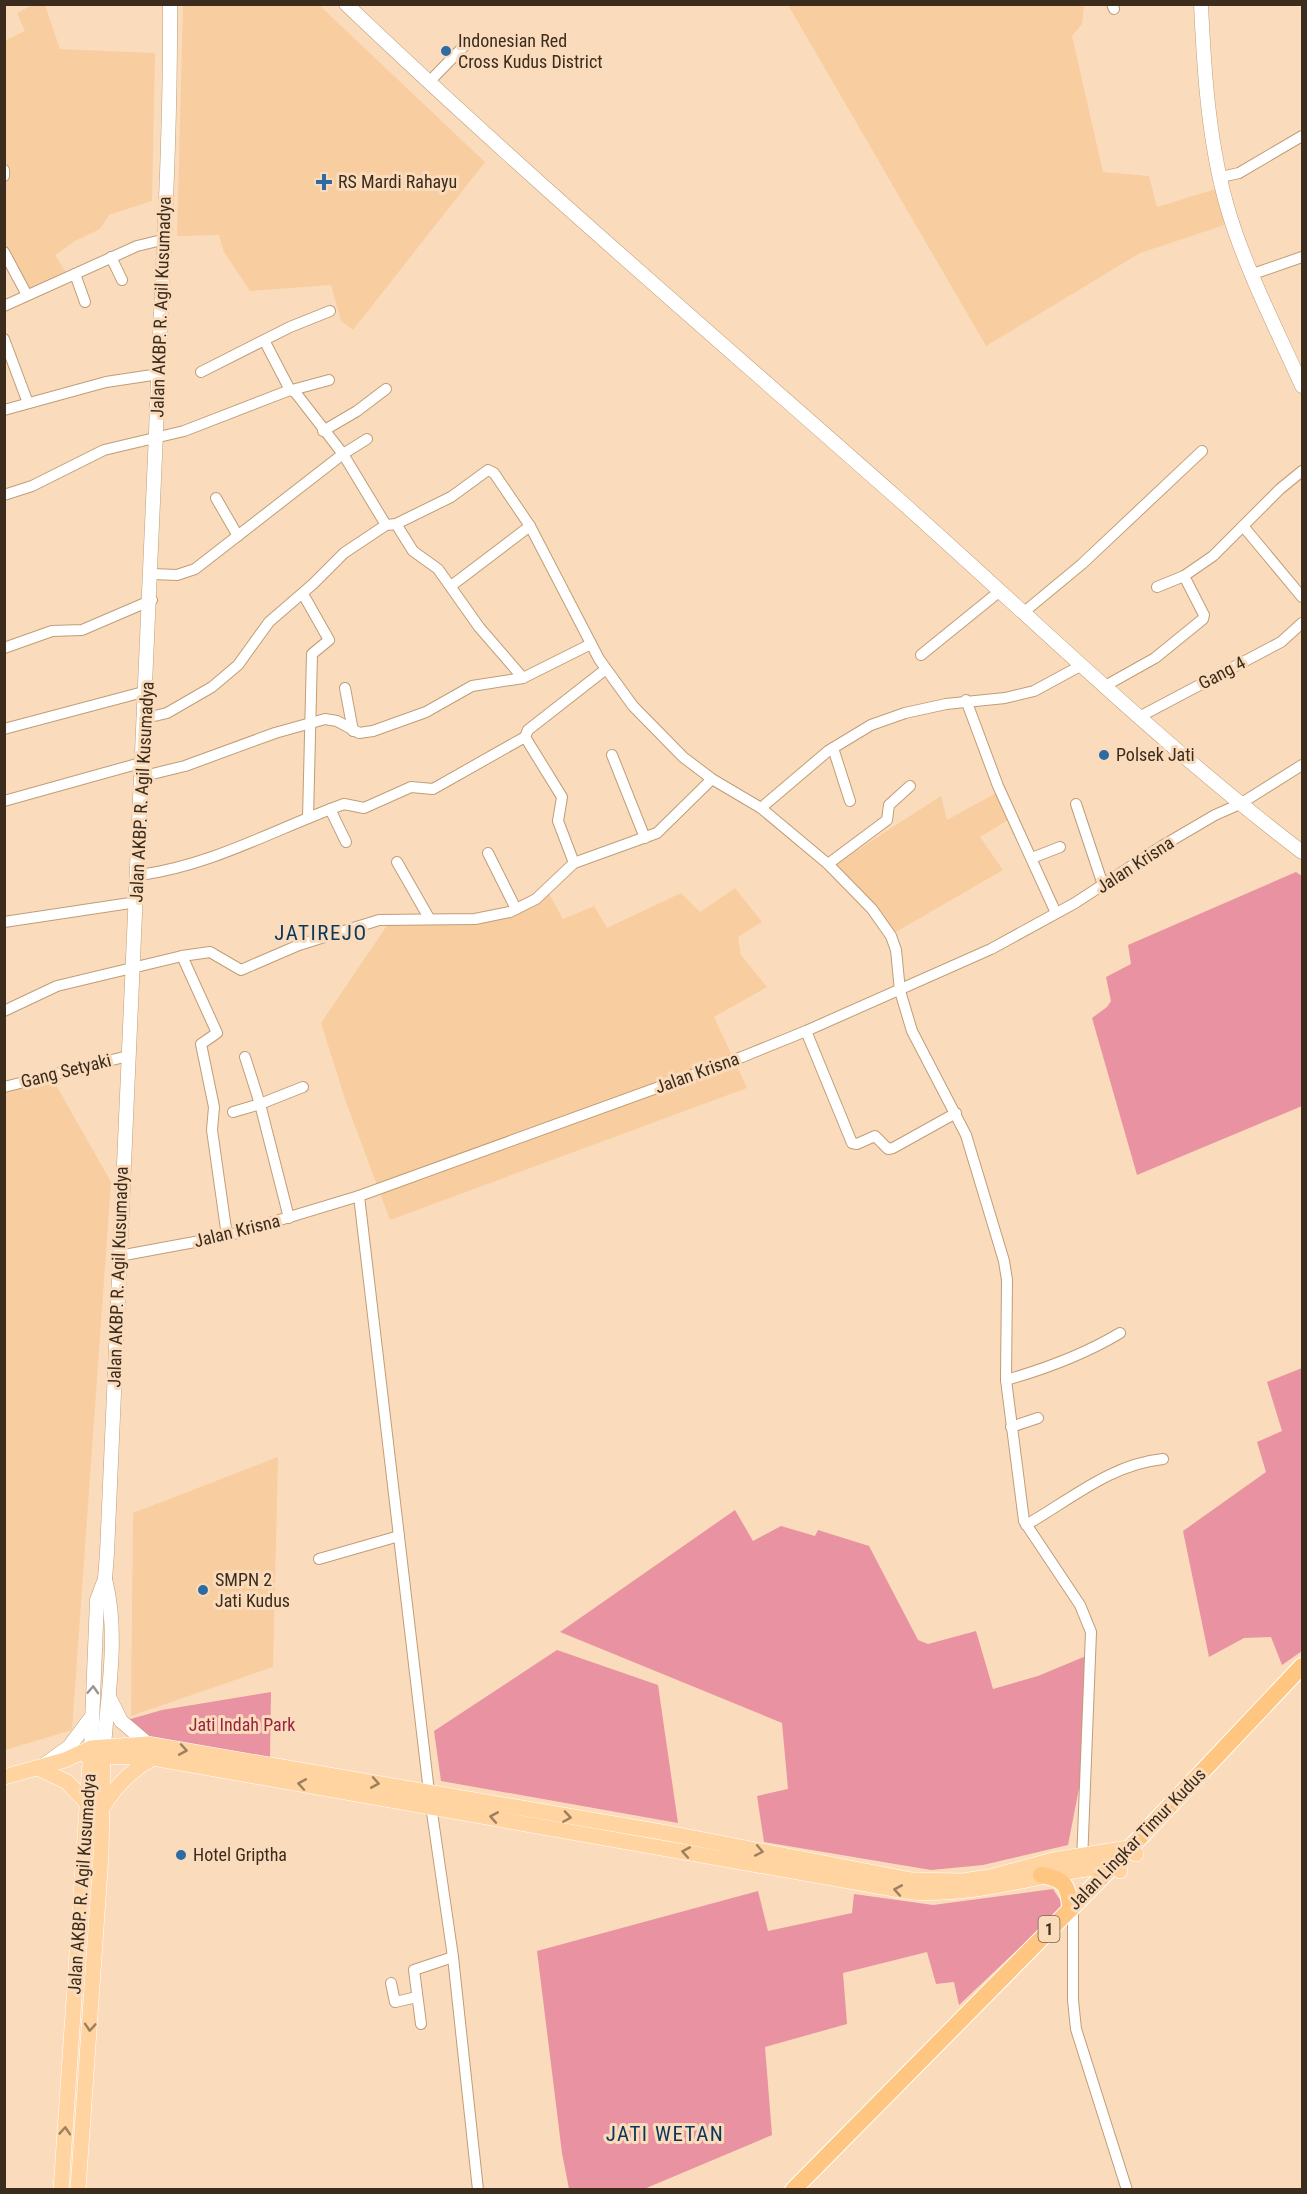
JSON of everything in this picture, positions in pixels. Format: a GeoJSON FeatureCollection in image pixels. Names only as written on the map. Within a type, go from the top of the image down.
{"type":"FeatureCollection","features":[{"type":"Feature","properties":{"kind":"highway","name":"Jalan Lingkar Timur Kudus"},"geometry":{"type":"LineString","coordinates":[[1133,1851],[1302,1666]]}},
{"type":"Feature","properties":{"kind":"highway","name":"Jalan Lingkar Timur Kudus"},"geometry":{"type":"LineString","coordinates":[[793,2190],[1302,1680]]}},
{"type":"Feature","properties":{"kind":"highway"},"geometry":{"type":"LineString","coordinates":[[1041,1875],[1062,1880],[1068,1887],[1071,1912]]}},
{"type":"Feature","properties":{"kind":"highway","name":"Jalan Lingkar Timur Kudus"},"geometry":{"type":"LineString","coordinates":[[808,2190],[1071,1912]]}},
{"type":"Feature","properties":{"kind":"main road","name":"Jalan AKBP. R. Agil Kusumadya"},"geometry":{"type":"LineString","coordinates":[[94,1752],[108,1695],[111,1606],[105,1579],[118,1256],[140,875],[152,600],[156,436],[165,240],[170,4]]}},
{"type":"Feature","properties":{"kind":"main road"},"geometry":{"type":"LineString","coordinates":[[346,4],[429,82],[1139,717],[1240,804],[1302,852]]}},
{"type":"Feature","properties":{"kind":"main road"},"geometry":{"type":"LineString","coordinates":[[1201,4],[1203,67],[1229,213],[1302,386]]}},
{"type":"Feature","properties":{"kind":"main road","name":"Jalan AKBP. R. Agil Kusumadya"},"geometry":{"type":"LineString","coordinates":[[78,2190],[95,1806],[92,1717],[97,1600],[105,1579]]}},
{"type":"Feature","properties":{"kind":"main road"},"geometry":{"type":"LineString","coordinates":[[108,1695],[121,1721],[151,1751]]}},
{"type":"Feature","properties":{"kind":"main road"},"geometry":{"type":"LineString","coordinates":[[38,1768],[69,1747],[92,1717]]}},
{"type":"Feature","properties":{"kind":"main road"},"geometry":{"type":"LineString","coordinates":[[4,1778],[94,1752],[151,1751],[912,1880],[962,1881],[990,1877],[1053,1860],[1116,1868]]}},
{"type":"Feature","properties":{"kind":"main road"},"geometry":{"type":"LineString","coordinates":[[38,1768],[67,1782],[95,1806],[151,1751]]}},
{"type":"Feature","properties":{"kind":"main road"},"geometry":{"type":"LineString","coordinates":[[430,1799],[911,1892],[936,1894],[992,1889],[1082,1862],[1133,1851]]}},
{"type":"Feature","properties":{"kind":"main road","name":"Jalan AKBP. R. Agil Kusumadya"},"geometry":{"type":"LineString","coordinates":[[61,2190],[95,1806]]}},
{"type":"Feature","properties":{"kind":"street"},"geometry":{"type":"LineString","coordinates":[[429,82],[465,45]]}},
{"type":"Feature","properties":{"kind":"street"},"geometry":{"type":"LineString","coordinates":[[1221,177],[1239,173],[1302,136]]}},
{"type":"Feature","properties":{"kind":"street"},"geometry":{"type":"LineString","coordinates":[[4,170],[4,176]]}},
{"type":"Feature","properties":{"kind":"street"},"geometry":{"type":"LineString","coordinates":[[4,306],[145,243],[165,240]]}},
{"type":"Feature","properties":{"kind":"street"},"geometry":{"type":"LineString","coordinates":[[4,252],[27,295]]}},
{"type":"Feature","properties":{"kind":"street"},"geometry":{"type":"LineString","coordinates":[[1253,274],[1302,256]]}},
{"type":"Feature","properties":{"kind":"street"},"geometry":{"type":"LineString","coordinates":[[111,257],[122,280]]}},
{"type":"Feature","properties":{"kind":"street"},"geometry":{"type":"LineString","coordinates":[[75,274],[85,302]]}},
{"type":"Feature","properties":{"kind":"street"},"geometry":{"type":"LineString","coordinates":[[201,372],[265,342],[290,327],[330,311]]}},
{"type":"Feature","properties":{"kind":"street"},"geometry":{"type":"LineString","coordinates":[[4,339],[28,403]]}},
{"type":"Feature","properties":{"kind":"street"},"geometry":{"type":"LineString","coordinates":[[265,342],[291,390],[344,454],[391,525],[413,551],[434,565],[479,627],[523,678]]}},
{"type":"Feature","properties":{"kind":"street"},"geometry":{"type":"LineString","coordinates":[[4,410],[106,382],[159,374]]}},
{"type":"Feature","properties":{"kind":"street"},"geometry":{"type":"LineString","coordinates":[[4,495],[33,486],[104,450],[184,431],[291,390],[329,380]]}},
{"type":"Feature","properties":{"kind":"street"},"geometry":{"type":"LineString","coordinates":[[323,431],[357,411],[386,389]]}},
{"type":"Feature","properties":{"kind":"street"},"geometry":{"type":"LineString","coordinates":[[152,574],[177,575],[195,569],[344,454],[367,439]]}},
{"type":"Feature","properties":{"kind":"street"},"geometry":{"type":"LineString","coordinates":[[1024,612],[1082,564],[1202,452]]}},
{"type":"Feature","properties":{"kind":"street"},"geometry":{"type":"LineString","coordinates":[[146,718],[167,713],[212,687],[238,665],[269,622],[303,594],[352,546],[450,497],[488,470],[494,473],[530,526],[606,669],[658,735],[712,779],[761,807],[828,864],[863,898],[885,927],[896,950],[900,991],[916,1040],[956,1113],[970,1146],[1004,1261],[1007,1280],[1006,1380],[1020,1502],[1026,1525],[1080,1605],[1091,1632],[1092,1655],[1082,1862]]}},
{"type":"Feature","properties":{"kind":"street"},"geometry":{"type":"LineString","coordinates":[[1157,587],[1184,576],[1213,556],[1280,489],[1302,471]]}},
{"type":"Feature","properties":{"kind":"street"},"geometry":{"type":"LineString","coordinates":[[216,498],[238,537]]}},
{"type":"Feature","properties":{"kind":"street"},"geometry":{"type":"LineString","coordinates":[[451,586],[530,526]]}},
{"type":"Feature","properties":{"kind":"street"},"geometry":{"type":"LineString","coordinates":[[1243,526],[1302,597]]}},
{"type":"Feature","properties":{"kind":"street"},"geometry":{"type":"LineString","coordinates":[[1105,686],[1155,658],[1203,620],[1204,615],[1184,576]]}},
{"type":"Feature","properties":{"kind":"street"},"geometry":{"type":"LineString","coordinates":[[921,655],[1000,591]]}},
{"type":"Feature","properties":{"kind":"street"},"geometry":{"type":"LineString","coordinates":[[303,594],[328,640],[312,654],[308,818]]}},
{"type":"Feature","properties":{"kind":"street"},"geometry":{"type":"LineString","coordinates":[[4,648],[52,631],[82,630],[152,600]]}},
{"type":"Feature","properties":{"kind":"street","name":"Gang 4"},"geometry":{"type":"LineString","coordinates":[[1139,717],[1281,642],[1302,623]]}},
{"type":"Feature","properties":{"kind":"street"},"geometry":{"type":"LineString","coordinates":[[4,801],[144,769],[184,766],[312,723],[331,719],[353,731],[373,731],[426,712],[472,686],[523,678],[591,644]]}},
{"type":"Feature","properties":{"kind":"street"},"geometry":{"type":"LineString","coordinates":[[761,807],[832,748],[871,725],[905,713],[966,700],[1005,698],[1034,691],[1082,665]]}},
{"type":"Feature","properties":{"kind":"street"},"geometry":{"type":"LineString","coordinates":[[140,875],[171,871],[200,863],[344,804],[358,807],[370,806],[411,787],[433,789],[525,736],[528,730],[606,669]]}},
{"type":"Feature","properties":{"kind":"street"},"geometry":{"type":"LineString","coordinates":[[345,688],[353,731]]}},
{"type":"Feature","properties":{"kind":"street"},"geometry":{"type":"LineString","coordinates":[[4,729],[147,691]]}},
{"type":"Feature","properties":{"kind":"street"},"geometry":{"type":"LineString","coordinates":[[966,700],[998,786],[1056,913]]}},
{"type":"Feature","properties":{"kind":"street"},"geometry":{"type":"LineString","coordinates":[[525,736],[562,797],[558,821],[574,863]]}},
{"type":"Feature","properties":{"kind":"street"},"geometry":{"type":"LineString","coordinates":[[832,748],[850,801]]}},
{"type":"Feature","properties":{"kind":"street"},"geometry":{"type":"LineString","coordinates":[[612,755],[645,838]]}},
{"type":"Feature","properties":{"kind":"street","name":"Jalan Krisna"},"geometry":{"type":"LineString","coordinates":[[118,1256],[227,1236],[359,1196],[806,1031],[991,949],[1056,913],[1162,846],[1215,815],[1240,804],[1302,765]]}},
{"type":"Feature","properties":{"kind":"street"},"geometry":{"type":"LineString","coordinates":[[4,1011],[57,986],[182,956],[210,952],[241,970],[299,945],[366,923],[391,918],[487,918],[516,909],[541,895],[574,863],[645,838],[664,827],[712,779]]}},
{"type":"Feature","properties":{"kind":"street"},"geometry":{"type":"LineString","coordinates":[[828,864],[883,824],[889,818],[889,805],[910,786]]}},
{"type":"Feature","properties":{"kind":"street"},"geometry":{"type":"LineString","coordinates":[[1076,804],[1103,885]]}},
{"type":"Feature","properties":{"kind":"street"},"geometry":{"type":"LineString","coordinates":[[330,809],[346,842]]}},
{"type":"Feature","properties":{"kind":"street"},"geometry":{"type":"LineString","coordinates":[[1032,858],[1060,848]]}},
{"type":"Feature","properties":{"kind":"street"},"geometry":{"type":"LineString","coordinates":[[488,853],[516,909]]}},
{"type":"Feature","properties":{"kind":"street"},"geometry":{"type":"LineString","coordinates":[[397,862],[429,918]]}},
{"type":"Feature","properties":{"kind":"street"},"geometry":{"type":"LineString","coordinates":[[4,922],[137,902]]}},
{"type":"Feature","properties":{"kind":"street"},"geometry":{"type":"LineString","coordinates":[[182,956],[217,1033],[201,1044],[214,1107],[212,1130],[227,1236]]}},
{"type":"Feature","properties":{"kind":"street"},"geometry":{"type":"LineString","coordinates":[[806,1031],[852,1143],[857,1144],[875,1136],[888,1149],[893,1148],[956,1113]]}},
{"type":"Feature","properties":{"kind":"street","name":"Gang Setyaki"},"geometry":{"type":"LineString","coordinates":[[4,1087],[128,1056]]}},
{"type":"Feature","properties":{"kind":"street"},"geometry":{"type":"LineString","coordinates":[[245,1056],[290,1218]]}},
{"type":"Feature","properties":{"kind":"street"},"geometry":{"type":"LineString","coordinates":[[233,1112],[303,1087]]}},
{"type":"Feature","properties":{"kind":"street"},"geometry":{"type":"LineString","coordinates":[[359,1196],[430,1799],[453,1957],[478,2190]]}},
{"type":"Feature","properties":{"kind":"street"},"geometry":{"type":"LineString","coordinates":[[1006,1380],[1100,1345],[1120,1333]]}},
{"type":"Feature","properties":{"kind":"street"},"geometry":{"type":"LineString","coordinates":[[1011,1427],[1038,1418]]}},
{"type":"Feature","properties":{"kind":"street"},"geometry":{"type":"LineString","coordinates":[[1026,1525],[1117,1469],[1139,1461],[1163,1459]]}},
{"type":"Feature","properties":{"kind":"street"},"geometry":{"type":"LineString","coordinates":[[319,1559],[399,1536]]}},
{"type":"Feature","properties":{"kind":"street"},"geometry":{"type":"LineString","coordinates":[[1071,1912],[1076,2029],[1127,2190]]}},
{"type":"Feature","properties":{"kind":"street"},"geometry":{"type":"LineString","coordinates":[[421,2024],[414,1970],[453,1957]]}},
{"type":"Feature","properties":{"kind":"street"},"geometry":{"type":"LineString","coordinates":[[391,1983],[396,2003],[417,1997]]}},
{"type":"Feature","properties":{"kind":"shaded area"},"geometry":{"type":"Polygon","coordinates":[[[32,5],[45,5],[60,49],[155,53],[152,201],[109,215],[100,229],[75,241],[55,255],[67,274],[27,292],[5,247],[4,41],[25,31],[17,13],[32,5]]]}},
{"type":"Feature","properties":{"kind":"shaded area","name":"RS Mardi Rahayu"},"geometry":{"type":"Polygon","coordinates":[[[183,5],[319,5],[485,162],[353,330],[341,321],[331,285],[250,291],[224,252],[219,235],[177,236],[183,5]]]}},
{"type":"Feature","properties":{"kind":"shaded area"},"geometry":{"type":"Polygon","coordinates":[[[788,5],[1084,5],[1082,24],[1072,36],[1103,172],[1149,176],[1157,207],[1219,188],[1224,225],[1140,253],[986,346],[788,5]]]}},
{"type":"Feature","properties":{"kind":"shaded area"},"geometry":{"type":"Polygon","coordinates":[[[996,793],[1010,819],[980,837],[1003,870],[894,933],[884,916],[834,865],[941,796],[947,820],[996,793]]]}},
{"type":"Feature","properties":{"kind":"shaded area"},"geometry":{"type":"Polygon","coordinates":[[[735,888],[762,922],[738,937],[741,955],[767,987],[714,1017],[747,1088],[390,1220],[346,1102],[321,1023],[390,921],[487,920],[547,890],[563,919],[594,906],[607,928],[681,893],[700,912],[735,888]]]}},
{"type":"Feature","properties":{"kind":"shaded area"},"geometry":{"type":"Polygon","coordinates":[[[52,1078],[111,1182],[72,1730],[5,1750],[4,1089],[52,1078]]]}},
{"type":"Feature","properties":{"kind":"shaded area","name":"SMPN 2 Jati Kudus"},"geometry":{"type":"Polygon","coordinates":[[[278,1457],[273,1667],[131,1716],[133,1513],[278,1457]]]}},
{"type":"Feature","properties":{"kind":"green space"},"geometry":{"type":"Polygon","coordinates":[[[1296,872],[1302,876],[1302,1106],[1137,1175],[1092,1018],[1107,1007],[1111,1001],[1106,977],[1131,964],[1128,945],[1296,872]]]}},
{"type":"Feature","properties":{"kind":"green space"},"geometry":{"type":"Polygon","coordinates":[[[1302,1368],[1302,1651],[1282,1665],[1271,1637],[1244,1638],[1209,1657],[1183,1531],[1266,1472],[1257,1442],[1282,1431],[1267,1382],[1302,1368]]]}},
{"type":"Feature","properties":{"kind":"green space"},"geometry":{"type":"Polygon","coordinates":[[[735,1510],[753,1541],[781,1526],[815,1536],[818,1530],[869,1546],[918,1640],[928,1644],[976,1631],[993,1689],[1038,1676],[1086,1656],[1081,1778],[1068,1845],[983,1865],[931,1870],[764,1842],[757,1796],[788,1789],[782,1723],[560,1632],[735,1510]]]}},
{"type":"Feature","properties":{"kind":"green space"},"geometry":{"type":"Polygon","coordinates":[[[557,1650],[658,1685],[678,1823],[441,1781],[434,1731],[557,1650]]]}},
{"type":"Feature","properties":{"kind":"green space","name":"Jati Indah Park"},"geometry":{"type":"Polygon","coordinates":[[[271,1692],[270,1758],[154,1741],[127,1720],[162,1710],[271,1692]]]}},
{"type":"Feature","properties":{"kind":"green space"},"geometry":{"type":"Polygon","coordinates":[[[1053,1889],[1064,1906],[959,2005],[954,1982],[936,1984],[927,1952],[843,1973],[847,2024],[765,2047],[772,2135],[644,2189],[569,2189],[562,2153],[537,1951],[758,1891],[768,1931],[852,1913],[854,1894],[933,1905],[1053,1889]]]}},
{"type":"Feature","properties":{"kind":"place","name":"Indonesian Red Cross Kudus District"},"geometry":{"type":"Point","coordinates":[446,51]}},
{"type":"Feature","properties":{"kind":"place","name":"RS Mardi Rahayu"},"geometry":{"type":"Point","coordinates":[324,182]}},
{"type":"Feature","properties":{"kind":"place","name":"Polsek Jati"},"geometry":{"type":"Point","coordinates":[1104,755]}},
{"type":"Feature","properties":{"kind":"place","name":"SMPN 2 Jati Kudus"},"geometry":{"type":"Point","coordinates":[203,1590]}},
{"type":"Feature","properties":{"kind":"place","name":"Hotel Griptha"},"geometry":{"type":"Point","coordinates":[181,1855]}},
{"type":"Feature","properties":{"kind":"district","name":"JATIREJO"},"geometry":{"type":"Point","coordinates":[321,933]}},
{"type":"Feature","properties":{"kind":"district","name":"JATI WETAN"},"geometry":{"type":"Point","coordinates":[665,2134]}}]}
